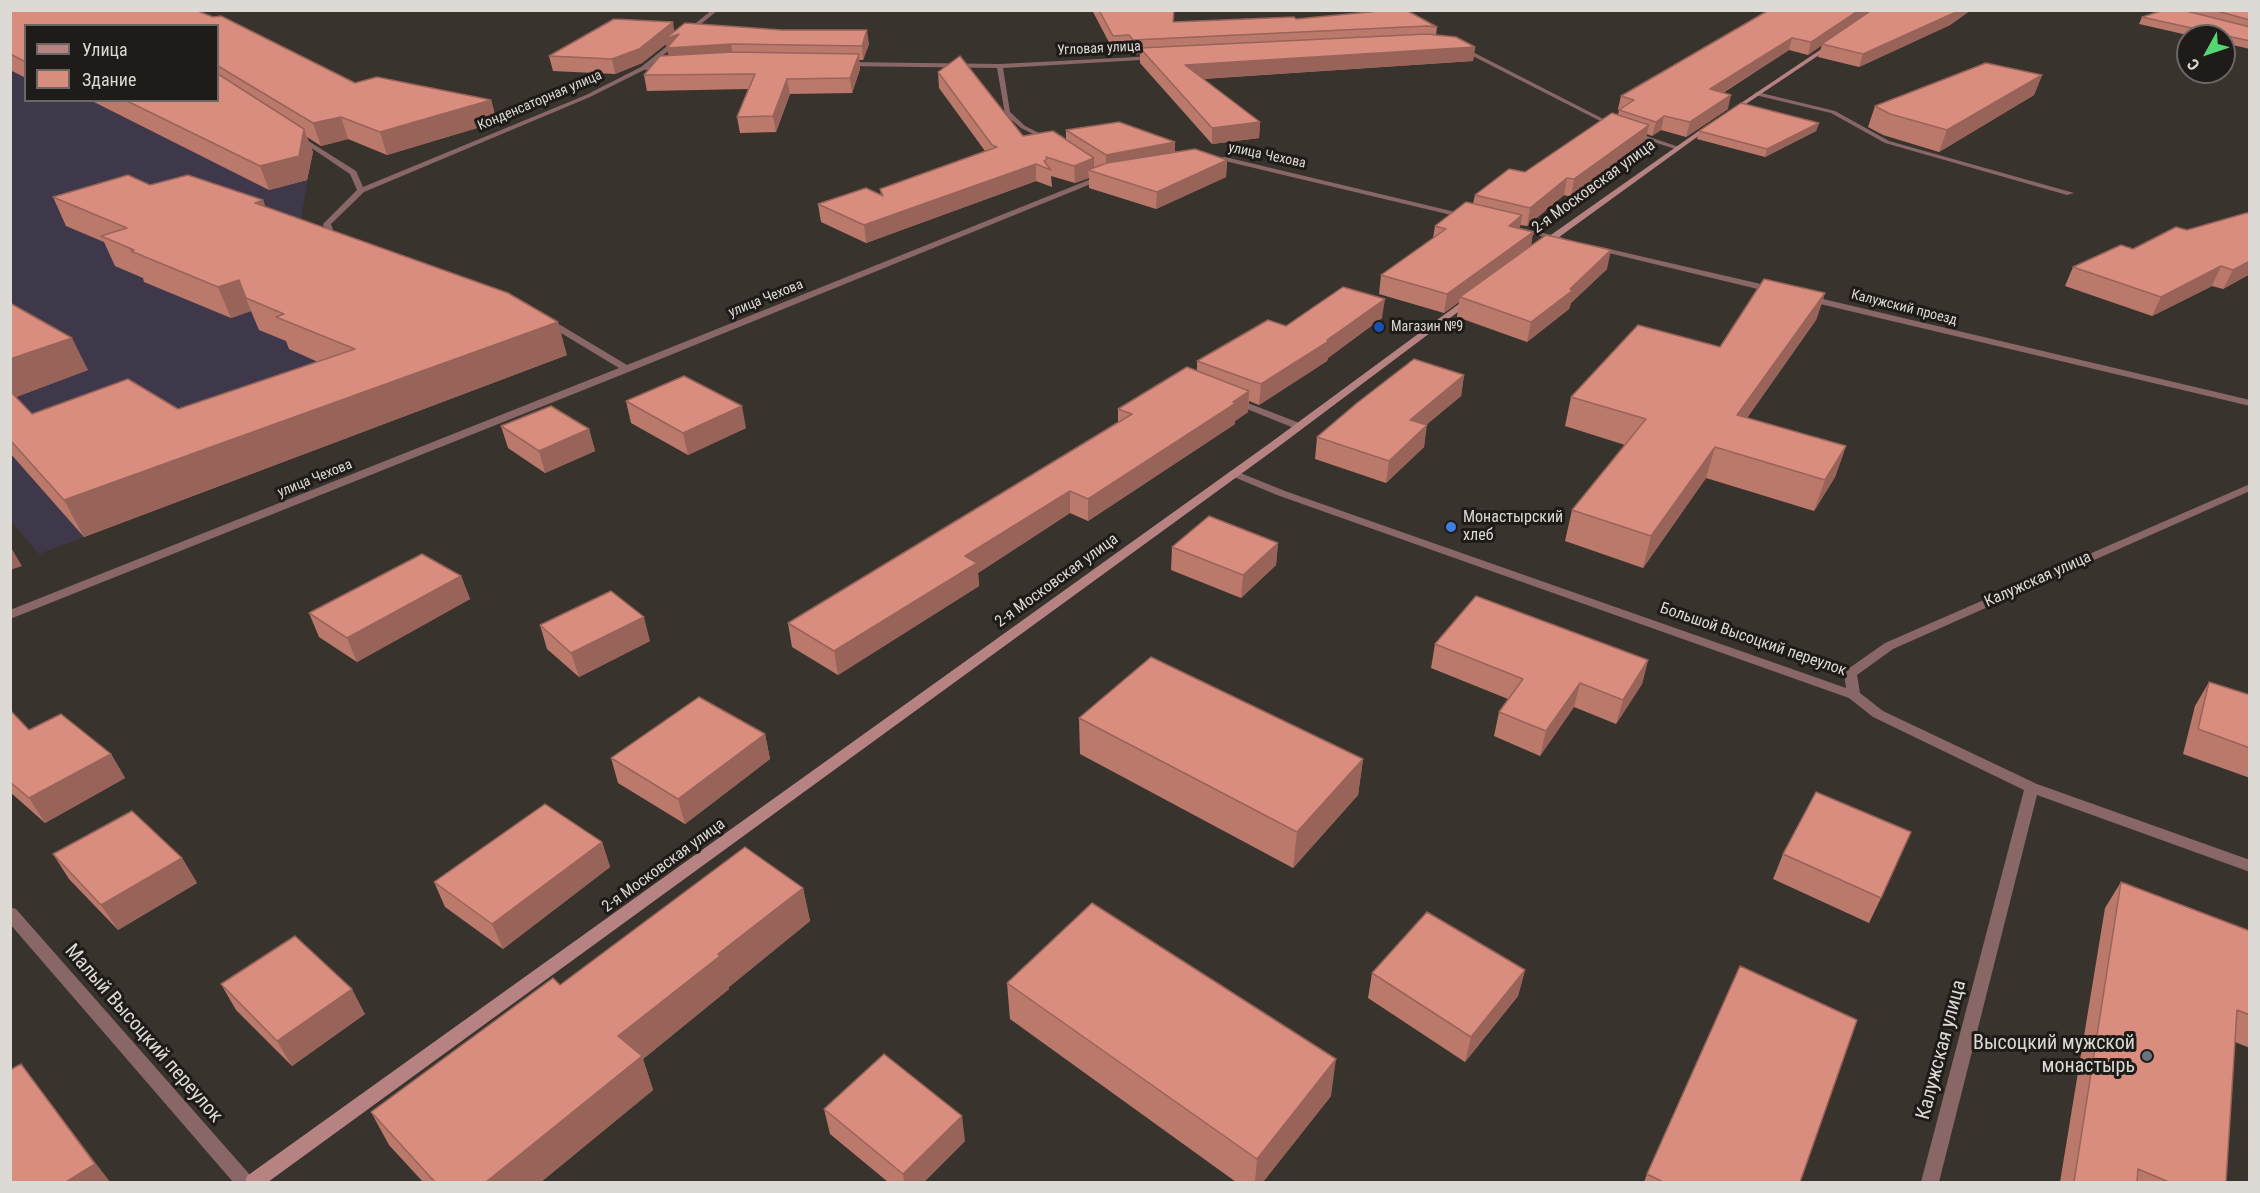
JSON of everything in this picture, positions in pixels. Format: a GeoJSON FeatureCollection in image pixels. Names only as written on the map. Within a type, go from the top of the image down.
{"type":"FeatureCollection","features":[{"type":"Feature","properties":{"kind":"street","name":"Конденсаторная улица"},"geometry":{"type":"LineString","coordinates":[[361,190],[588,96],[644,68],[716,10]]}},
{"type":"Feature","properties":{"kind":"street","name":"2-я Московская улица"},"geometry":{"type":"LineString","coordinates":[[1534,251],[1677,148],[1844,36]]}},
{"type":"Feature","properties":{"kind":"street"},"geometry":{"type":"LineString","coordinates":[[1454,47],[1464,48],[1611,126],[1677,148]]}},
{"type":"Feature","properties":{"kind":"street","name":"Угловая улица"},"geometry":{"type":"LineString","coordinates":[[837,64],[1000,66],[1165,57]]}},
{"type":"Feature","properties":{"kind":"street"},"geometry":{"type":"LineString","coordinates":[[644,68],[677,66]]}},
{"type":"Feature","properties":{"kind":"street"},"geometry":{"type":"LineString","coordinates":[[1000,66],[1007,113],[1023,127],[1058,146]]}},
{"type":"Feature","properties":{"kind":"street"},"geometry":{"type":"LineString","coordinates":[[1758,94],[1833,112],[1887,142],[2070,193]]}},
{"type":"Feature","properties":{"kind":"street"},"geometry":{"type":"LineString","coordinates":[[294,134],[353,173],[361,190],[327,224],[332,237],[343,242]]}},
{"type":"Feature","properties":{"kind":"street","name":"улица Чехова"},"geometry":{"type":"LineString","coordinates":[[1195,162],[1225,159],[1476,219]]}},
{"type":"Feature","properties":{"kind":"street","name":"улица Чехова"},"geometry":{"type":"LineString","coordinates":[[10,615],[1110,175],[1095,170]]}},
{"type":"Feature","properties":{"kind":"street"},"geometry":{"type":"LineString","coordinates":[[1511,227],[1574,242]]}},
{"type":"Feature","properties":{"kind":"street"},"geometry":{"type":"LineString","coordinates":[[1584,245],[1780,292]]}},
{"type":"Feature","properties":{"kind":"street","name":"2-я Московская улица"},"geometry":{"type":"LineString","coordinates":[[254,1182],[1299,426],[1477,293]]}},
{"type":"Feature","properties":{"kind":"street","name":"Калужский проезд"},"geometry":{"type":"LineString","coordinates":[[1792,295],[2250,403]]}},
{"type":"Feature","properties":{"kind":"street"},"geometry":{"type":"LineString","coordinates":[[540,317],[551,321],[628,369]]}},
{"type":"Feature","properties":{"kind":"street"},"geometry":{"type":"LineString","coordinates":[[1224,397],[1299,426]]}},
{"type":"Feature","properties":{"kind":"street","name":"Большой Высоцкий переулок"},"geometry":{"type":"LineString","coordinates":[[1233,473],[1281,493],[1854,694],[1878,714],[2032,788],[2250,867]]}},
{"type":"Feature","properties":{"kind":"street","name":"Калужская улица"},"geometry":{"type":"LineString","coordinates":[[1854,694],[1850,674],[1889,646],[2250,487]]}},
{"type":"Feature","properties":{"kind":"street","name":"Калужская улица"},"geometry":{"type":"LineString","coordinates":[[1930,1182],[2032,788]]}},
{"type":"Feature","properties":{"kind":"street","name":"Малый Высоцкий переулок"},"geometry":{"type":"LineString","coordinates":[[10,914],[244,1182]]}},
{"type":"Feature","properties":{"kind":"shaded area"},"geometry":{"type":"Polygon","coordinates":[[[10,14],[24,24],[24,102],[191,102],[311,160],[297,243],[522,328],[567,355],[39,554],[11,521],[10,14]]]}},
{"type":"Feature","properties":{"kind":"building"},"geometry":{"type":"Polygon","coordinates":[[[10,10],[195,10],[213,17],[221,16],[355,83],[377,77],[491,100],[380,132],[341,117],[313,123],[219,67],[219,24],[24,24],[24,61],[10,54],[10,10]]]}},
{"type":"Feature","properties":{"kind":"building"},"geometry":{"type":"Polygon","coordinates":[[[1099,10],[1174,10],[1173,22],[1294,17],[1296,19],[1406,10],[1437,27],[1133,40],[1129,35],[1113,36],[1099,10]]]}},
{"type":"Feature","properties":{"kind":"building"},"geometry":{"type":"Polygon","coordinates":[[[1769,10],[1859,10],[1811,42],[1792,38],[1710,89],[1731,95],[1690,122],[1664,116],[1656,122],[1619,110],[1634,100],[1621,96],[1769,10]]]}},
{"type":"Feature","properties":{"kind":"building"},"geometry":{"type":"Polygon","coordinates":[[[1872,10],[1958,10],[1863,54],[1822,44],[1872,10]]]}},
{"type":"Feature","properties":{"kind":"building"},"geometry":{"type":"Polygon","coordinates":[[[2164,10],[2182,10],[2250,27],[2250,41],[2236,38],[2236,24],[2176,25],[2142,17],[2164,10]]]}},
{"type":"Feature","properties":{"kind":"building"},"geometry":{"type":"Polygon","coordinates":[[[2213,10],[2250,10],[2250,20],[2213,10]]]}},
{"type":"Feature","properties":{"kind":"building"},"geometry":{"type":"Polygon","coordinates":[[[614,19],[673,22],[639,49],[612,59],[549,56],[614,19]]]}},
{"type":"Feature","properties":{"kind":"building"},"geometry":{"type":"Polygon","coordinates":[[[685,23],[782,30],[867,30],[862,46],[731,44],[667,48],[679,34],[665,39],[685,23]]]}},
{"type":"Feature","properties":{"kind":"building"},"geometry":{"type":"Polygon","coordinates":[[[1427,34],[1456,37],[1475,47],[1185,65],[1260,122],[1212,128],[1140,48],[1427,34]]]}},
{"type":"Feature","properties":{"kind":"building"},"geometry":{"type":"Polygon","coordinates":[[[732,52],[859,54],[850,78],[787,79],[773,116],[737,117],[755,74],[644,75],[660,56],[732,52]]]}},
{"type":"Feature","properties":{"kind":"building"},"geometry":{"type":"Polygon","coordinates":[[[960,56],[1023,136],[1053,131],[1094,158],[1074,166],[1046,157],[1044,161],[1051,170],[1036,164],[864,225],[818,204],[866,188],[883,196],[880,189],[997,147],[992,145],[938,72],[960,56]]]}},
{"type":"Feature","properties":{"kind":"building"},"geometry":{"type":"Polygon","coordinates":[[[1986,63],[2042,75],[1947,130],[1890,114],[1875,106],[1986,63]]]}},
{"type":"Feature","properties":{"kind":"building"},"geometry":{"type":"Polygon","coordinates":[[[219,75],[304,129],[299,156],[260,166],[129,102],[219,102],[219,75]]]}},
{"type":"Feature","properties":{"kind":"building"},"geometry":{"type":"Polygon","coordinates":[[[1741,103],[1819,123],[1767,149],[1699,131],[1741,103]]]}},
{"type":"Feature","properties":{"kind":"building"},"geometry":{"type":"Polygon","coordinates":[[[1612,113],[1649,125],[1574,179],[1567,178],[1530,208],[1475,195],[1509,169],[1525,172],[1612,113]]]}},
{"type":"Feature","properties":{"kind":"building"},"geometry":{"type":"Polygon","coordinates":[[[1119,122],[1175,142],[1106,155],[1066,130],[1119,122]]]}},
{"type":"Feature","properties":{"kind":"building"},"geometry":{"type":"Polygon","coordinates":[[[1195,149],[1227,160],[1157,192],[1088,170],[1107,163],[1195,149]]]}},
{"type":"Feature","properties":{"kind":"building"},"geometry":{"type":"Polygon","coordinates":[[[128,175],[150,185],[188,175],[263,200],[255,203],[508,293],[558,322],[64,500],[10,440],[10,391],[32,414],[128,379],[178,409],[355,349],[276,317],[284,314],[246,298],[239,280],[218,287],[101,236],[127,228],[53,197],[128,175]]]}},
{"type":"Feature","properties":{"kind":"building"},"geometry":{"type":"Polygon","coordinates":[[[1466,202],[1522,215],[1509,226],[1533,232],[1447,294],[1381,275],[1446,229],[1435,226],[1466,202]]]}},
{"type":"Feature","properties":{"kind":"building"},"geometry":{"type":"Polygon","coordinates":[[[2250,212],[2250,261],[2233,270],[2221,266],[2161,297],[2073,267],[2121,245],[2133,249],[2176,227],[2187,230],[2250,212]]]}},
{"type":"Feature","properties":{"kind":"building"},"geometry":{"type":"Polygon","coordinates":[[[1546,235],[1611,250],[1570,289],[1573,290],[1531,322],[1460,297],[1546,235]]]}},
{"type":"Feature","properties":{"kind":"building"},"geometry":{"type":"Polygon","coordinates":[[[1764,279],[1825,293],[1737,415],[1846,446],[1825,480],[1715,447],[1651,536],[1572,510],[1646,419],[1571,397],[1638,325],[1720,347],[1764,279]]]}},
{"type":"Feature","properties":{"kind":"building"},"geometry":{"type":"Polygon","coordinates":[[[1343,287],[1385,299],[1327,340],[1329,341],[1261,384],[1197,361],[1268,320],[1286,326],[1343,287]]]}},
{"type":"Feature","properties":{"kind":"building"},"geometry":{"type":"Polygon","coordinates":[[[10,303],[72,338],[10,359],[10,303]]]}},
{"type":"Feature","properties":{"kind":"building"},"geometry":{"type":"Polygon","coordinates":[[[1414,359],[1464,375],[1410,420],[1427,425],[1389,461],[1317,437],[1357,403],[1414,359]]]}},
{"type":"Feature","properties":{"kind":"building"},"geometry":{"type":"Polygon","coordinates":[[[1187,367],[1249,391],[1233,402],[1236,403],[1088,499],[1070,491],[965,556],[977,563],[834,651],[788,623],[1132,414],[1118,409],[1187,367]]]}},
{"type":"Feature","properties":{"kind":"building"},"geometry":{"type":"Polygon","coordinates":[[[684,376],[742,406],[683,433],[626,401],[684,376]]]}},
{"type":"Feature","properties":{"kind":"building"},"geometry":{"type":"Polygon","coordinates":[[[551,406],[589,429],[539,451],[501,426],[551,406]]]}},
{"type":"Feature","properties":{"kind":"building"},"geometry":{"type":"Polygon","coordinates":[[[1209,516],[1278,543],[1243,575],[1172,547],[1209,516]]]}},
{"type":"Feature","properties":{"kind":"building"},"geometry":{"type":"Polygon","coordinates":[[[422,554],[461,576],[347,638],[309,613],[422,554]]]}},
{"type":"Feature","properties":{"kind":"building"},"geometry":{"type":"Polygon","coordinates":[[[611,591],[644,617],[571,653],[540,625],[611,591]]]}},
{"type":"Feature","properties":{"kind":"building"},"geometry":{"type":"Polygon","coordinates":[[[1476,596],[1648,660],[1623,700],[1580,683],[1546,731],[1499,712],[1523,679],[1435,644],[1476,596]]]}},
{"type":"Feature","properties":{"kind":"building"},"geometry":{"type":"Polygon","coordinates":[[[1151,657],[1363,759],[1297,832],[1079,718],[1151,657]]]}},
{"type":"Feature","properties":{"kind":"building"},"geometry":{"type":"Polygon","coordinates":[[[2209,682],[2250,695],[2250,748],[2198,729],[2209,682]]]}},
{"type":"Feature","properties":{"kind":"building"},"geometry":{"type":"Polygon","coordinates":[[[699,697],[765,734],[678,799],[611,758],[699,697]]]}},
{"type":"Feature","properties":{"kind":"building"},"geometry":{"type":"Polygon","coordinates":[[[10,710],[29,730],[61,714],[111,754],[29,798],[10,782],[10,710]]]}},
{"type":"Feature","properties":{"kind":"building"},"geometry":{"type":"Polygon","coordinates":[[[1816,792],[1911,832],[1881,898],[1783,854],[1816,792]]]}},
{"type":"Feature","properties":{"kind":"building"},"geometry":{"type":"Polygon","coordinates":[[[545,804],[602,842],[492,924],[434,882],[545,804]]]}},
{"type":"Feature","properties":{"kind":"building"},"geometry":{"type":"Polygon","coordinates":[[[132,811],[182,858],[101,905],[53,854],[132,811]]]}},
{"type":"Feature","properties":{"kind":"building"},"geometry":{"type":"Polygon","coordinates":[[[745,847],[803,888],[618,1036],[642,1056],[486,1182],[435,1182],[371,1112],[553,978],[560,985],[745,847]]]}},
{"type":"Feature","properties":{"kind":"building","name":"Высоцкий мужской монастырь"},"geometry":{"type":"Polygon","coordinates":[[[2121,882],[2250,931],[2250,1015],[2237,1010],[2226,1182],[2169,1182],[2138,1169],[2137,1182],[2074,1182],[2121,882]]]}},
{"type":"Feature","properties":{"kind":"building"},"geometry":{"type":"Polygon","coordinates":[[[1092,903],[1336,1059],[1257,1159],[1007,983],[1092,903]]]}},
{"type":"Feature","properties":{"kind":"building"},"geometry":{"type":"Polygon","coordinates":[[[1427,912],[1525,970],[1471,1037],[1372,973],[1427,912]]]}},
{"type":"Feature","properties":{"kind":"building"},"geometry":{"type":"Polygon","coordinates":[[[295,936],[352,989],[277,1041],[221,984],[295,936]]]}},
{"type":"Feature","properties":{"kind":"building"},"geometry":{"type":"Polygon","coordinates":[[[1740,966],[1857,1020],[1800,1182],[1663,1182],[1647,1174],[1740,966]]]}},
{"type":"Feature","properties":{"kind":"building"},"geometry":{"type":"Polygon","coordinates":[[[884,1054],[962,1116],[903,1174],[824,1109],[884,1054]]]}},
{"type":"Feature","properties":{"kind":"building"},"geometry":{"type":"Polygon","coordinates":[[[21,1064],[95,1164],[66,1182],[10,1182],[10,1070],[21,1064]]]}},
{"type":"Feature","properties":{"kind":"place","name":"Магазин №9"},"geometry":{"type":"Point","coordinates":[1379,327]}},
{"type":"Feature","properties":{"kind":"place","name":"Монастырский хлеб"},"geometry":{"type":"Point","coordinates":[1451,527]}},
{"type":"Feature","properties":{"kind":"place","name":"Высоцкий мужской монастырь"},"geometry":{"type":"Point","coordinates":[2147,1056]}}]}
